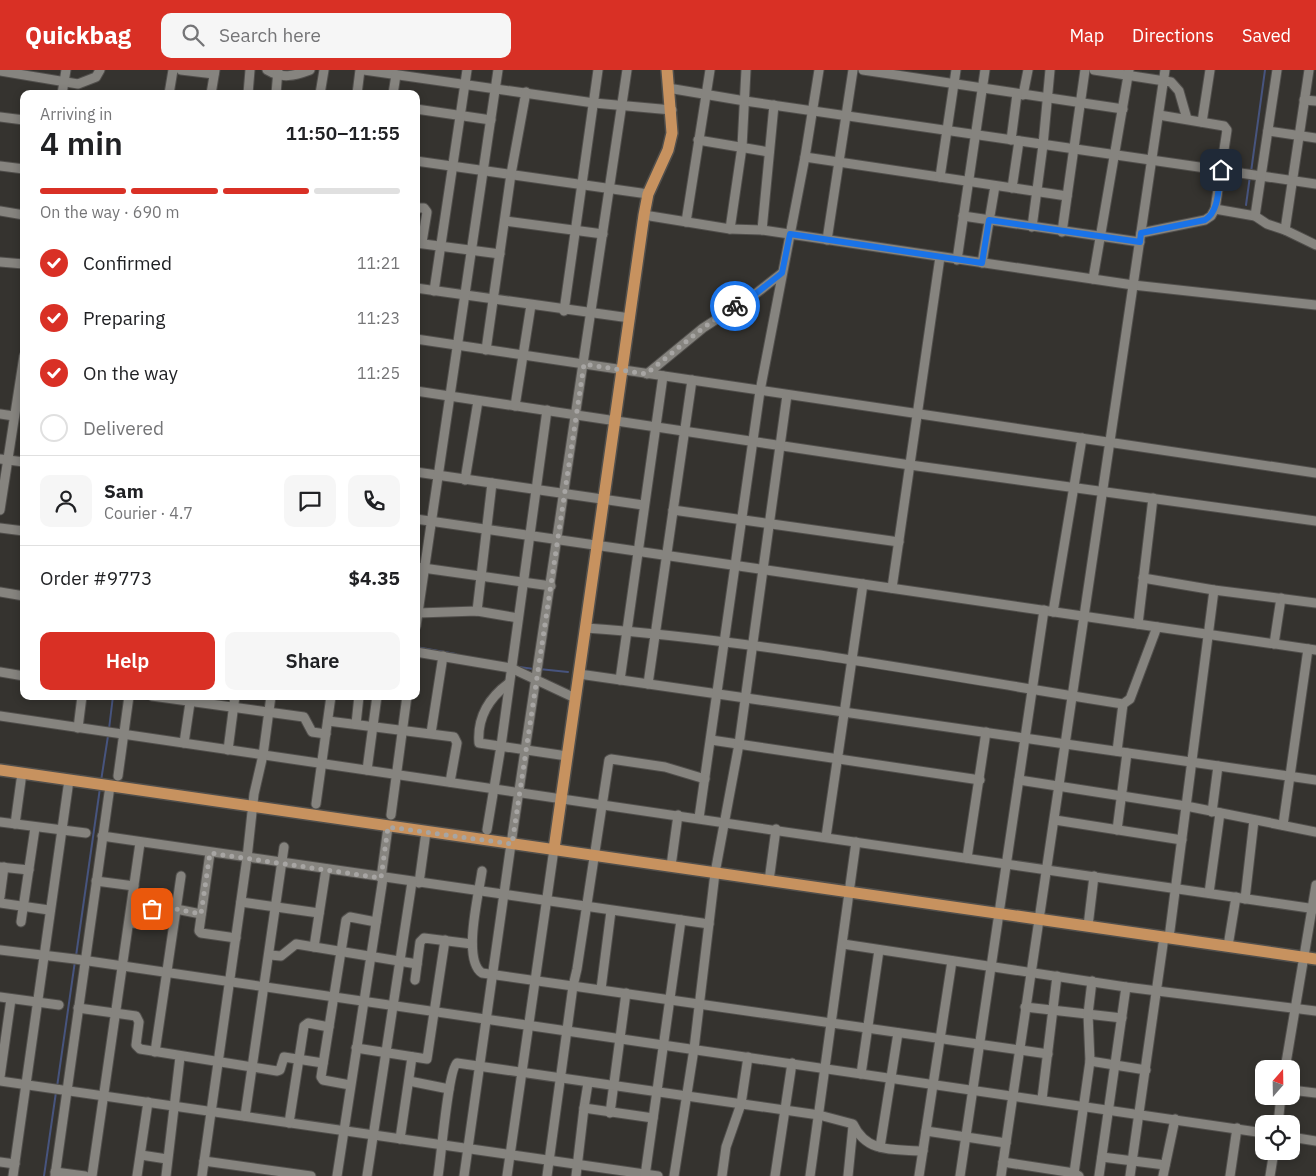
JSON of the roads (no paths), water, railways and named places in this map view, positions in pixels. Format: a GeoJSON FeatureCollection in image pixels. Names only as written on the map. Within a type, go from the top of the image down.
{"type":"FeatureCollection","features":[{"type":"Feature","properties":{"kind":"main road"},"geometry":{"type":"LineString","coordinates":[[554,849],[644,216],[648,194],[668,150],[672,133],[672,110],[667,70]]}},
{"type":"Feature","properties":{"kind":"main road"},"geometry":{"type":"LineString","coordinates":[[0,770],[252,808],[554,849],[1310,958]]}},
{"type":"Feature","properties":{"kind":"street"},"geometry":{"type":"LineString","coordinates":[[63,90],[66,70]]}},
{"type":"Feature","properties":{"kind":"street"},"geometry":{"type":"LineString","coordinates":[[0,71],[78,84],[89,82],[96,77],[100,70]]}},
{"type":"Feature","properties":{"kind":"street"},"geometry":{"type":"LineString","coordinates":[[170,90],[173,70]]}},
{"type":"Feature","properties":{"kind":"street"},"geometry":{"type":"LineString","coordinates":[[181,70],[214,72],[212,90]]}},
{"type":"Feature","properties":{"kind":"street"},"geometry":{"type":"LineString","coordinates":[[248,90],[250,70]]}},
{"type":"Feature","properties":{"kind":"street"},"geometry":{"type":"LineString","coordinates":[[267,70],[297,75],[310,70]]}},
{"type":"Feature","properties":{"kind":"street"},"geometry":{"type":"LineString","coordinates":[[321,90],[324,70]]}},
{"type":"Feature","properties":{"kind":"street"},"geometry":{"type":"LineString","coordinates":[[358,90],[362,70],[396,74],[422,74],[465,84],[594,103],[672,110]]}},
{"type":"Feature","properties":{"kind":"street"},"geometry":{"type":"LineString","coordinates":[[434,291],[467,70]]}},
{"type":"Feature","properties":{"kind":"street"},"geometry":{"type":"LineString","coordinates":[[498,70],[433,522],[420,568],[552,586]]}},
{"type":"Feature","properties":{"kind":"street"},"geometry":{"type":"LineString","coordinates":[[564,311],[598,70]]}},
{"type":"Feature","properties":{"kind":"street"},"geometry":{"type":"LineString","coordinates":[[464,1176],[627,70]]}},
{"type":"Feature","properties":{"kind":"street"},"geometry":{"type":"LineString","coordinates":[[686,222],[710,70]]}},
{"type":"Feature","properties":{"kind":"street"},"geometry":{"type":"LineString","coordinates":[[730,229],[742,148],[746,70]]}},
{"type":"Feature","properties":{"kind":"street"},"geometry":{"type":"LineString","coordinates":[[699,818],[760,391],[805,157],[818,70]]}},
{"type":"Feature","properties":{"kind":"street"},"geometry":{"type":"LineString","coordinates":[[828,240],[853,70]]}},
{"type":"Feature","properties":{"kind":"street"},"geometry":{"type":"LineString","coordinates":[[863,70],[1124,109]]}},
{"type":"Feature","properties":{"kind":"street"},"geometry":{"type":"LineString","coordinates":[[940,177],[956,70]]}},
{"type":"Feature","properties":{"kind":"street"},"geometry":{"type":"LineString","coordinates":[[957,260],[985,70]]}},
{"type":"Feature","properties":{"kind":"street"},"geometry":{"type":"LineString","coordinates":[[1012,188],[1020,94],[1028,70]]}},
{"type":"Feature","properties":{"kind":"street"},"geometry":{"type":"LineString","coordinates":[[1032,227],[1044,144],[1050,70]]}},
{"type":"Feature","properties":{"kind":"street"},"geometry":{"type":"LineString","coordinates":[[1062,232],[1085,70]]}},
{"type":"Feature","properties":{"kind":"street"},"geometry":{"type":"LineString","coordinates":[[1094,70],[1129,72],[1171,82],[1179,91],[1186,120]]}},
{"type":"Feature","properties":{"kind":"street"},"geometry":{"type":"LineString","coordinates":[[1001,1176],[1165,70]]}},
{"type":"Feature","properties":{"kind":"street"},"geometry":{"type":"LineString","coordinates":[[1202,122],[1210,70]]}},
{"type":"Feature","properties":{"kind":"street"},"geometry":{"type":"LineString","coordinates":[[1255,216],[1277,70]]}},
{"type":"Feature","properties":{"kind":"street"},"geometry":{"type":"LineString","coordinates":[[1285,230],[1309,70]]}},
{"type":"Feature","properties":{"kind":"street"},"geometry":{"type":"LineString","coordinates":[[1093,280],[1129,72]]}},
{"type":"Feature","properties":{"kind":"street"},"geometry":{"type":"LineString","coordinates":[[276,90],[278,73]]}},
{"type":"Feature","properties":{"kind":"street"},"geometry":{"type":"LineString","coordinates":[[394,90],[396,74]]}},
{"type":"Feature","properties":{"kind":"street"},"geometry":{"type":"LineString","coordinates":[[668,88],[812,111],[1316,184]]}},
{"type":"Feature","properties":{"kind":"street"},"geometry":{"type":"LineString","coordinates":[[486,350],[511,174],[526,92]]}},
{"type":"Feature","properties":{"kind":"street"},"geometry":{"type":"LineString","coordinates":[[1304,100],[1316,102]]}},
{"type":"Feature","properties":{"kind":"street"},"geometry":{"type":"LineString","coordinates":[[762,230],[774,105]]}},
{"type":"Feature","properties":{"kind":"street"},"geometry":{"type":"LineString","coordinates":[[420,110],[491,120]]}},
{"type":"Feature","properties":{"kind":"street"},"geometry":{"type":"LineString","coordinates":[[964,216],[1062,232],[1141,237],[1205,220],[1211,216],[1215,209],[1227,130],[1224,126],[1159,115]]}},
{"type":"Feature","properties":{"kind":"street"},"geometry":{"type":"LineString","coordinates":[[0,117],[20,120]]}},
{"type":"Feature","properties":{"kind":"street"},"geometry":{"type":"LineString","coordinates":[[1268,131],[1316,138]]}},
{"type":"Feature","properties":{"kind":"street"},"geometry":{"type":"LineString","coordinates":[[698,140],[769,152]]}},
{"type":"Feature","properties":{"kind":"street"},"geometry":{"type":"LineString","coordinates":[[805,157],[1067,196]]}},
{"type":"Feature","properties":{"kind":"street"},"geometry":{"type":"LineString","coordinates":[[420,162],[648,194]]}},
{"type":"Feature","properties":{"kind":"street"},"geometry":{"type":"LineString","coordinates":[[0,166],[20,168]]}},
{"type":"Feature","properties":{"kind":"street"},"geometry":{"type":"LineString","coordinates":[[982,263],[995,186]]}},
{"type":"Feature","properties":{"kind":"street"},"geometry":{"type":"LineString","coordinates":[[420,208],[424,208],[427,212],[420,238]]}},
{"type":"Feature","properties":{"kind":"street"},"geometry":{"type":"LineString","coordinates":[[1215,209],[1255,216],[1267,224],[1285,230],[1316,246]]}},
{"type":"Feature","properties":{"kind":"street"},"geometry":{"type":"LineString","coordinates":[[0,211],[20,214]]}},
{"type":"Feature","properties":{"kind":"street"},"geometry":{"type":"LineString","coordinates":[[644,216],[730,229],[762,230],[1093,280],[1316,305]]}},
{"type":"Feature","properties":{"kind":"street"},"geometry":{"type":"LineString","coordinates":[[505,221],[576,232],[603,234]]}},
{"type":"Feature","properties":{"kind":"street"},"geometry":{"type":"LineString","coordinates":[[420,242],[500,254]]}},
{"type":"Feature","properties":{"kind":"street"},"geometry":{"type":"LineString","coordinates":[[892,588],[940,257]]}},
{"type":"Feature","properties":{"kind":"street"},"geometry":{"type":"LineString","coordinates":[[0,262],[20,264]]}},
{"type":"Feature","properties":{"kind":"street"},"geometry":{"type":"LineString","coordinates":[[646,374],[703,328],[754,295],[782,273]]}},
{"type":"Feature","properties":{"kind":"street"},"geometry":{"type":"LineString","coordinates":[[420,289],[564,311],[630,318]]}},
{"type":"Feature","properties":{"kind":"street"},"geometry":{"type":"LineString","coordinates":[[515,406],[531,305]]}},
{"type":"Feature","properties":{"kind":"street"},"geometry":{"type":"LineString","coordinates":[[420,340],[1316,473]]}},
{"type":"Feature","properties":{"kind":"street"},"geometry":{"type":"LineString","coordinates":[[620,680],[636,551],[663,376]]}},
{"type":"Feature","properties":{"kind":"street"},"geometry":{"type":"LineString","coordinates":[[648,684],[692,380]]}},
{"type":"Feature","properties":{"kind":"street"},"geometry":{"type":"LineString","coordinates":[[0,508],[3,459],[20,387]]}},
{"type":"Feature","properties":{"kind":"street"},"geometry":{"type":"LineString","coordinates":[[420,392],[754,440],[910,465],[1316,521]]}},
{"type":"Feature","properties":{"kind":"street"},"geometry":{"type":"LineString","coordinates":[[674,1176],[694,1049],[715,873],[746,698],[787,395]]}},
{"type":"Feature","properties":{"kind":"street"},"geometry":{"type":"LineString","coordinates":[[465,480],[478,401]]}},
{"type":"Feature","properties":{"kind":"street"},"geometry":{"type":"LineString","coordinates":[[487,830],[501,746],[547,410]]}},
{"type":"Feature","properties":{"kind":"street"},"geometry":{"type":"LineString","coordinates":[[0,414],[14,416]]}},
{"type":"Feature","properties":{"kind":"street"},"geometry":{"type":"LineString","coordinates":[[960,1176],[1032,690],[1074,487],[1082,438]]}},
{"type":"Feature","properties":{"kind":"street"},"geometry":{"type":"LineString","coordinates":[[3,459],[20,461]]}},
{"type":"Feature","properties":{"kind":"street"},"geometry":{"type":"LineString","coordinates":[[420,473],[643,505]]}},
{"type":"Feature","properties":{"kind":"street"},"geometry":{"type":"LineString","coordinates":[[477,611],[492,483]]}},
{"type":"Feature","properties":{"kind":"street"},"geometry":{"type":"LineString","coordinates":[[1138,624],[1153,498]]}},
{"type":"Feature","properties":{"kind":"street"},"geometry":{"type":"LineString","coordinates":[[673,510],[898,542]]}},
{"type":"Feature","properties":{"kind":"street"},"geometry":{"type":"LineString","coordinates":[[420,520],[1312,649],[1283,825]]}},
{"type":"Feature","properties":{"kind":"street"},"geometry":{"type":"LineString","coordinates":[[0,528],[20,530]]}},
{"type":"Feature","properties":{"kind":"street"},"geometry":{"type":"LineString","coordinates":[[1143,578],[1214,590],[1316,603]]}},
{"type":"Feature","properties":{"kind":"street"},"geometry":{"type":"LineString","coordinates":[[826,837],[863,584]]}},
{"type":"Feature","properties":{"kind":"street"},"geometry":{"type":"LineString","coordinates":[[1130,1176],[1158,991],[1176,888],[1214,590]]}},
{"type":"Feature","properties":{"kind":"street"},"geometry":{"type":"LineString","coordinates":[[0,592],[20,595]]}},
{"type":"Feature","properties":{"kind":"street"},"geometry":{"type":"LineString","coordinates":[[1274,644],[1281,598]]}},
{"type":"Feature","properties":{"kind":"street"},"geometry":{"type":"LineString","coordinates":[[420,613],[477,611],[518,618]]}},
{"type":"Feature","properties":{"kind":"street"},"geometry":{"type":"LineString","coordinates":[[586,628],[654,634],[852,661],[1123,704],[1130,699],[1157,627]]}},
{"type":"Feature","properties":{"kind":"street"},"geometry":{"type":"LineString","coordinates":[[420,653],[511,668],[575,698]]}},
{"type":"Feature","properties":{"kind":"street"},"geometry":{"type":"LineString","coordinates":[[431,733],[443,656]]}},
{"type":"Feature","properties":{"kind":"street"},"geometry":{"type":"LineString","coordinates":[[0,672],[20,675]]}},
{"type":"Feature","properties":{"kind":"street"},"geometry":{"type":"LineString","coordinates":[[579,674],[1316,780]]}},
{"type":"Feature","properties":{"kind":"street"},"geometry":{"type":"LineString","coordinates":[[509,683],[494,694],[488,703],[478,740],[482,744],[567,756]]}},
{"type":"Feature","properties":{"kind":"street"},"geometry":{"type":"LineString","coordinates":[[78,728],[82,700]]}},
{"type":"Feature","properties":{"kind":"street"},"geometry":{"type":"LineString","coordinates":[[118,776],[128,700]]}},
{"type":"Feature","properties":{"kind":"street"},"geometry":{"type":"LineString","coordinates":[[184,743],[190,700]]}},
{"type":"Feature","properties":{"kind":"street"},"geometry":{"type":"LineString","coordinates":[[208,700],[234,707],[304,717],[312,732],[326,734]]}},
{"type":"Feature","properties":{"kind":"street"},"geometry":{"type":"LineString","coordinates":[[228,750],[235,700]]}},
{"type":"Feature","properties":{"kind":"street"},"geometry":{"type":"LineString","coordinates":[[202,1176],[247,858],[252,808],[270,700]]}},
{"type":"Feature","properties":{"kind":"street"},"geometry":{"type":"LineString","coordinates":[[316,804],[331,700]]}},
{"type":"Feature","properties":{"kind":"street"},"geometry":{"type":"LineString","coordinates":[[356,724],[359,700]]}},
{"type":"Feature","properties":{"kind":"street"},"geometry":{"type":"LineString","coordinates":[[367,770],[376,700]]}},
{"type":"Feature","properties":{"kind":"street"},"geometry":{"type":"LineString","coordinates":[[390,815],[408,700]]}},
{"type":"Feature","properties":{"kind":"street"},"geometry":{"type":"LineString","coordinates":[[1117,751],[1123,704]]}},
{"type":"Feature","properties":{"kind":"street"},"geometry":{"type":"LineString","coordinates":[[0,716],[124,736],[397,774],[519,794],[724,821],[856,842],[1314,908]]}},
{"type":"Feature","properties":{"kind":"street"},"geometry":{"type":"LineString","coordinates":[[328,721],[431,733],[457,739],[450,782]]}},
{"type":"Feature","properties":{"kind":"street"},"geometry":{"type":"LineString","coordinates":[[967,858],[986,732]]}},
{"type":"Feature","properties":{"kind":"street"},"geometry":{"type":"LineString","coordinates":[[711,740],[980,780]]}},
{"type":"Feature","properties":{"kind":"street"},"geometry":{"type":"LineString","coordinates":[[1117,830],[1127,753]]}},
{"type":"Feature","properties":{"kind":"street"},"geometry":{"type":"LineString","coordinates":[[547,1176],[573,986],[578,969],[585,907],[608,763],[611,758],[665,767],[705,779]]}},
{"type":"Feature","properties":{"kind":"street"},"geometry":{"type":"LineString","coordinates":[[1209,893],[1218,766]]}},
{"type":"Feature","properties":{"kind":"street"},"geometry":{"type":"LineString","coordinates":[[15,824],[22,773]]}},
{"type":"Feature","properties":{"kind":"street"},"geometry":{"type":"LineString","coordinates":[[13,1176],[42,955],[69,780]]}},
{"type":"Feature","properties":{"kind":"street"},"geometry":{"type":"LineString","coordinates":[[1019,780],[1186,806],[1316,832]]}},
{"type":"Feature","properties":{"kind":"street"},"geometry":{"type":"LineString","coordinates":[[85,1176],[55,1174],[102,836],[102,785]]}},
{"type":"Feature","properties":{"kind":"street"},"geometry":{"type":"LineString","coordinates":[[671,866],[678,815]]}},
{"type":"Feature","properties":{"kind":"street"},"geometry":{"type":"LineString","coordinates":[[1055,820],[1182,840]]}},
{"type":"Feature","properties":{"kind":"street"},"geometry":{"type":"LineString","coordinates":[[1228,946],[1241,898],[1254,820]]}},
{"type":"Feature","properties":{"kind":"street"},"geometry":{"type":"LineString","coordinates":[[0,822],[86,833]]}},
{"type":"Feature","properties":{"kind":"street"},"geometry":{"type":"LineString","coordinates":[[337,1176],[350,1085],[372,957],[388,827]]}},
{"type":"Feature","properties":{"kind":"street"},"geometry":{"type":"LineString","coordinates":[[21,922],[36,828]]}},
{"type":"Feature","properties":{"kind":"street"},"geometry":{"type":"LineString","coordinates":[[769,881],[776,829]]}},
{"type":"Feature","properties":{"kind":"street"},"geometry":{"type":"LineString","coordinates":[[368,1176],[400,961],[426,832]]}},
{"type":"Feature","properties":{"kind":"street"},"geometry":{"type":"LineString","coordinates":[[102,836],[504,896],[709,924]]}},
{"type":"Feature","properties":{"kind":"street"},"geometry":{"type":"LineString","coordinates":[[810,1176],[856,842]]}},
{"type":"Feature","properties":{"kind":"street"},"geometry":{"type":"LineString","coordinates":[[92,1176],[140,843]]}},
{"type":"Feature","properties":{"kind":"street"},"geometry":{"type":"LineString","coordinates":[[245,1116],[270,955],[284,847]]}},
{"type":"Feature","properties":{"kind":"street"},"geometry":{"type":"LineString","coordinates":[[507,1176],[554,849]]}},
{"type":"Feature","properties":{"kind":"street"},"geometry":{"type":"LineString","coordinates":[[210,853],[200,933],[236,938]]}},
{"type":"Feature","properties":{"kind":"street"},"geometry":{"type":"LineString","coordinates":[[0,897],[2,867],[29,870]]}},
{"type":"Feature","properties":{"kind":"street"},"geometry":{"type":"LineString","coordinates":[[314,947],[326,869]]}},
{"type":"Feature","properties":{"kind":"street"},"geometry":{"type":"LineString","coordinates":[[482,871],[472,944],[477,969],[482,973],[670,998],[1048,1054]]}},
{"type":"Feature","properties":{"kind":"street"},"geometry":{"type":"LineString","coordinates":[[156,1052],[181,876]]}},
{"type":"Feature","properties":{"kind":"street"},"geometry":{"type":"LineString","coordinates":[[1088,926],[1094,876]]}},
{"type":"Feature","properties":{"kind":"street"},"geometry":{"type":"LineString","coordinates":[[96,881],[134,886]]}},
{"type":"Feature","properties":{"kind":"street"},"geometry":{"type":"LineString","coordinates":[[1286,1060],[1295,1008],[1310,958],[1316,885]]}},
{"type":"Feature","properties":{"kind":"street"},"geometry":{"type":"LineString","coordinates":[[0,902],[49,910]]}},
{"type":"Feature","properties":{"kind":"street"},"geometry":{"type":"LineString","coordinates":[[241,902],[319,913]]}},
{"type":"Feature","properties":{"kind":"street"},"geometry":{"type":"LineString","coordinates":[[129,923],[148,924],[156,905],[201,914]]}},
{"type":"Feature","properties":{"kind":"street"},"geometry":{"type":"LineString","coordinates":[[601,990],[611,911]]}},
{"type":"Feature","properties":{"kind":"street"},"geometry":{"type":"LineString","coordinates":[[350,1085],[321,1079],[323,1063],[346,920],[350,918],[376,922]]}},
{"type":"Feature","properties":{"kind":"street"},"geometry":{"type":"LineString","coordinates":[[645,1175],[681,920]]}},
{"type":"Feature","properties":{"kind":"street"},"geometry":{"type":"LineString","coordinates":[[415,980],[422,940],[429,937],[472,944]]}},
{"type":"Feature","properties":{"kind":"street"},"geometry":{"type":"LineString","coordinates":[[356,1048],[425,1060],[428,1057],[445,940]]}},
{"type":"Feature","properties":{"kind":"street"},"geometry":{"type":"LineString","coordinates":[[270,955],[281,956],[293,944],[417,964]]}},
{"type":"Feature","properties":{"kind":"street"},"geometry":{"type":"LineString","coordinates":[[843,944],[1126,987],[1316,1011]]}},
{"type":"Feature","properties":{"kind":"street"},"geometry":{"type":"LineString","coordinates":[[0,950],[85,960],[393,1007],[974,1089],[1255,1131]]}},
{"type":"Feature","properties":{"kind":"street"},"geometry":{"type":"LineString","coordinates":[[861,1074],[879,950]]}},
{"type":"Feature","properties":{"kind":"street"},"geometry":{"type":"LineString","coordinates":[[919,1176],[952,961]]}},
{"type":"Feature","properties":{"kind":"street"},"geometry":{"type":"LineString","coordinates":[[1042,1099],[1057,976]]}},
{"type":"Feature","properties":{"kind":"street"},"geometry":{"type":"LineString","coordinates":[[1003,1162],[1077,1174],[1083,1105],[1090,1061],[1088,1014],[1092,981]]}},
{"type":"Feature","properties":{"kind":"street"},"geometry":{"type":"LineString","coordinates":[[1099,1176],[1126,987]]}},
{"type":"Feature","properties":{"kind":"street"},"geometry":{"type":"LineString","coordinates":[[610,1113],[626,993]]}},
{"type":"Feature","properties":{"kind":"street"},"geometry":{"type":"LineString","coordinates":[[0,997],[59,1005]]}},
{"type":"Feature","properties":{"kind":"street"},"geometry":{"type":"LineString","coordinates":[[0,1077],[11,999]]}},
{"type":"Feature","properties":{"kind":"street"},"geometry":{"type":"LineString","coordinates":[[1025,1007],[1122,1018]]}},
{"type":"Feature","properties":{"kind":"street"},"geometry":{"type":"LineString","coordinates":[[78,1008],[138,1018],[137,1046],[156,1052],[252,1069],[278,1071],[283,1057],[323,1063]]}},
{"type":"Feature","properties":{"kind":"street"},"geometry":{"type":"LineString","coordinates":[[289,1123],[305,1024],[329,1027]]}},
{"type":"Feature","properties":{"kind":"street"},"geometry":{"type":"LineString","coordinates":[[880,1147],[898,1033]]}},
{"type":"Feature","properties":{"kind":"street"},"geometry":{"type":"LineString","coordinates":[[166,1176],[180,1056]]}},
{"type":"Feature","properties":{"kind":"street"},"geometry":{"type":"LineString","coordinates":[[722,1176],[726,1147],[741,1104],[748,1057]]}},
{"type":"Feature","properties":{"kind":"street"},"geometry":{"type":"LineString","coordinates":[[400,1139],[412,1058]]}},
{"type":"Feature","properties":{"kind":"street"},"geometry":{"type":"LineString","coordinates":[[1090,1061],[1146,1070]]}},
{"type":"Feature","properties":{"kind":"street"},"geometry":{"type":"LineString","coordinates":[[775,1176],[792,1063]]}},
{"type":"Feature","properties":{"kind":"street"},"geometry":{"type":"LineString","coordinates":[[438,1176],[449,1089],[455,1064],[818,1115],[853,1124],[863,1140],[868,1144],[923,1151]]}},
{"type":"Feature","properties":{"kind":"street"},"geometry":{"type":"LineString","coordinates":[[0,1081],[658,1176]]}},
{"type":"Feature","properties":{"kind":"street"},"geometry":{"type":"LineString","coordinates":[[409,1081],[449,1089]]}},
{"type":"Feature","properties":{"kind":"street"},"geometry":{"type":"LineString","coordinates":[[576,1176],[588,1083]]}},
{"type":"Feature","properties":{"kind":"street"},"geometry":{"type":"LineString","coordinates":[[1300,1091],[1316,1093]]}},
{"type":"Feature","properties":{"kind":"street"},"geometry":{"type":"LineString","coordinates":[[137,1176],[148,1102]]}},
{"type":"Feature","properties":{"kind":"street"},"geometry":{"type":"LineString","coordinates":[[584,1108],[653,1118]]}},
{"type":"Feature","properties":{"kind":"street"},"geometry":{"type":"LineString","coordinates":[[1163,1176],[1175,1119]]}},
{"type":"Feature","properties":{"kind":"street"},"geometry":{"type":"LineString","coordinates":[[848,1176],[853,1124]]}},
{"type":"Feature","properties":{"kind":"street"},"geometry":{"type":"LineString","coordinates":[[1234,1176],[1230,1176],[1237,1128]]}},
{"type":"Feature","properties":{"kind":"street"},"geometry":{"type":"LineString","coordinates":[[926,1131],[1006,1143]]}},
{"type":"Feature","properties":{"kind":"street"},"geometry":{"type":"LineString","coordinates":[[1300,1138],[1316,1141]]}},
{"type":"Feature","properties":{"kind":"street"},"geometry":{"type":"LineString","coordinates":[[140,1155],[167,1160]]}},
{"type":"Feature","properties":{"kind":"street"},"geometry":{"type":"LineString","coordinates":[[1102,1157],[1165,1165]]}},
{"type":"Feature","properties":{"kind":"street"},"geometry":{"type":"LineString","coordinates":[[1270,1176],[1273,1160]]}},
{"type":"Feature","properties":{"kind":"street"},"geometry":{"type":"LineString","coordinates":[[204,1161],[310,1176]]}},
{"type":"Feature","properties":{"kind":"street"},"geometry":{"type":"LineString","coordinates":[[0,1162],[15,1164]]}},
{"type":"Feature","properties":{"kind":"waterway"},"geometry":{"type":"LineString","coordinates":[[1251,172],[1265,70]]}},
{"type":"Feature","properties":{"kind":"waterway"},"geometry":{"type":"LineString","coordinates":[[1246,205],[1250,176]]}},
{"type":"Feature","properties":{"kind":"waterway"},"geometry":{"type":"LineString","coordinates":[[420,648],[456,654]]}},
{"type":"Feature","properties":{"kind":"waterway"},"geometry":{"type":"LineString","coordinates":[[519,667],[534,669]]}},
{"type":"Feature","properties":{"kind":"waterway"},"geometry":{"type":"LineString","coordinates":[[539,669],[568,672]]}},
{"type":"Feature","properties":{"kind":"waterway"},"geometry":{"type":"LineString","coordinates":[[109,729],[113,700]]}},
{"type":"Feature","properties":{"kind":"waterway"},"geometry":{"type":"LineString","coordinates":[[101,781],[108,736]]}},
{"type":"Feature","properties":{"kind":"waterway"},"geometry":{"type":"LineString","coordinates":[[76,956],[100,788]]}},
{"type":"Feature","properties":{"kind":"waterway"},"geometry":{"type":"LineString","coordinates":[[57,1087],[75,961]]}},
{"type":"Feature","properties":{"kind":"waterway"},"geometry":{"type":"LineString","coordinates":[[44,1176],[56,1092]]}}]}
